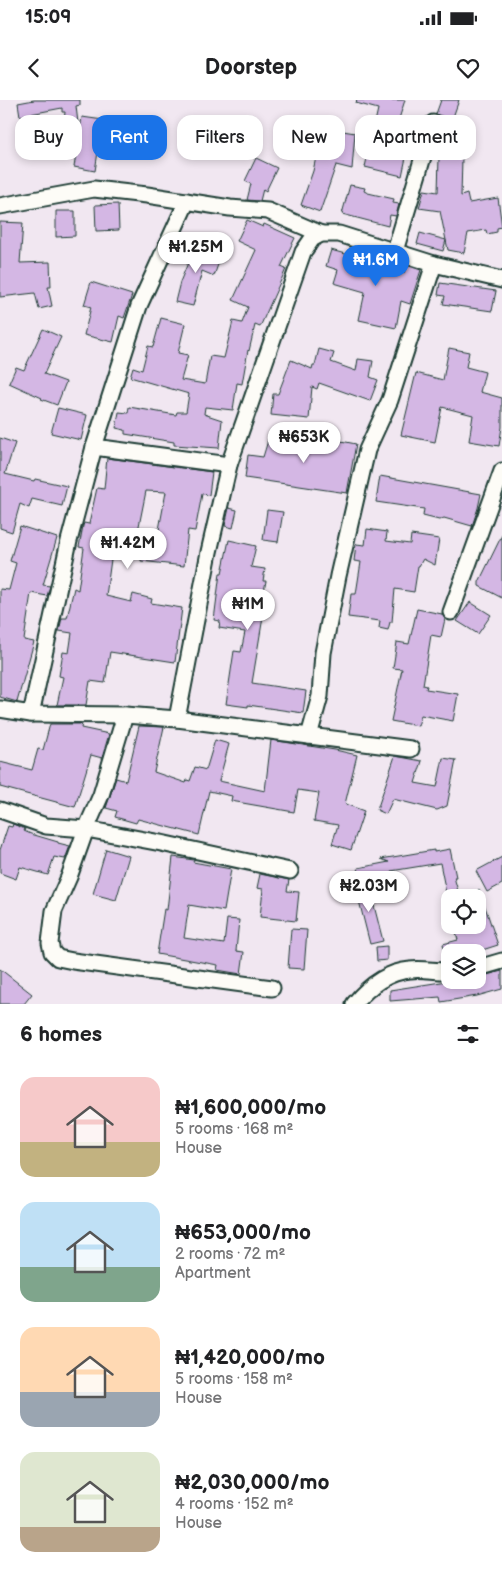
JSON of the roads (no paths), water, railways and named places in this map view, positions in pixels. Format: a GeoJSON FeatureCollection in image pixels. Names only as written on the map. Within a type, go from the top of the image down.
{"type":"FeatureCollection","features":[{"type":"Feature","properties":{"kind":"street"},"geometry":{"type":"LineString","coordinates":[[395,252],[423,160]]}},
{"type":"Feature","properties":{"kind":"street"},"geometry":{"type":"LineString","coordinates":[[0,206],[94,189],[230,208],[268,211],[321,234],[339,234],[434,264],[502,280]]}},
{"type":"Feature","properties":{"kind":"street"},"geometry":{"type":"LineString","coordinates":[[31,714],[69,541],[94,447],[139,306],[187,201]]}},
{"type":"Feature","properties":{"kind":"street"},"geometry":{"type":"LineString","coordinates":[[177,719],[209,552],[228,465],[303,252],[312,238],[321,234]]}},
{"type":"Feature","properties":{"kind":"street"},"geometry":{"type":"LineString","coordinates":[[309,736],[320,696],[323,653],[338,576],[367,450],[390,400],[434,264]]}},
{"type":"Feature","properties":{"kind":"street"},"geometry":{"type":"LineString","coordinates":[[94,447],[228,465]]}},
{"type":"Feature","properties":{"kind":"street"},"geometry":{"type":"LineString","coordinates":[[451,612],[502,471]]}},
{"type":"Feature","properties":{"kind":"street"},"geometry":{"type":"LineString","coordinates":[[0,709],[31,714],[125,715],[177,719],[411,749]]}},
{"type":"Feature","properties":{"kind":"street"},"geometry":{"type":"LineString","coordinates":[[125,715],[101,795],[54,912],[50,943],[52,952],[58,958],[73,962],[272,988]]}},
{"type":"Feature","properties":{"kind":"street"},"geometry":{"type":"LineString","coordinates":[[0,810],[46,826],[86,829],[290,871]]}},
{"type":"Feature","properties":{"kind":"street"},"geometry":{"type":"LineString","coordinates":[[486,965],[502,960]]}},
{"type":"Feature","properties":{"kind":"street"},"geometry":{"type":"LineString","coordinates":[[354,1004],[366,989],[386,977],[410,970],[441,971]]}}]}
